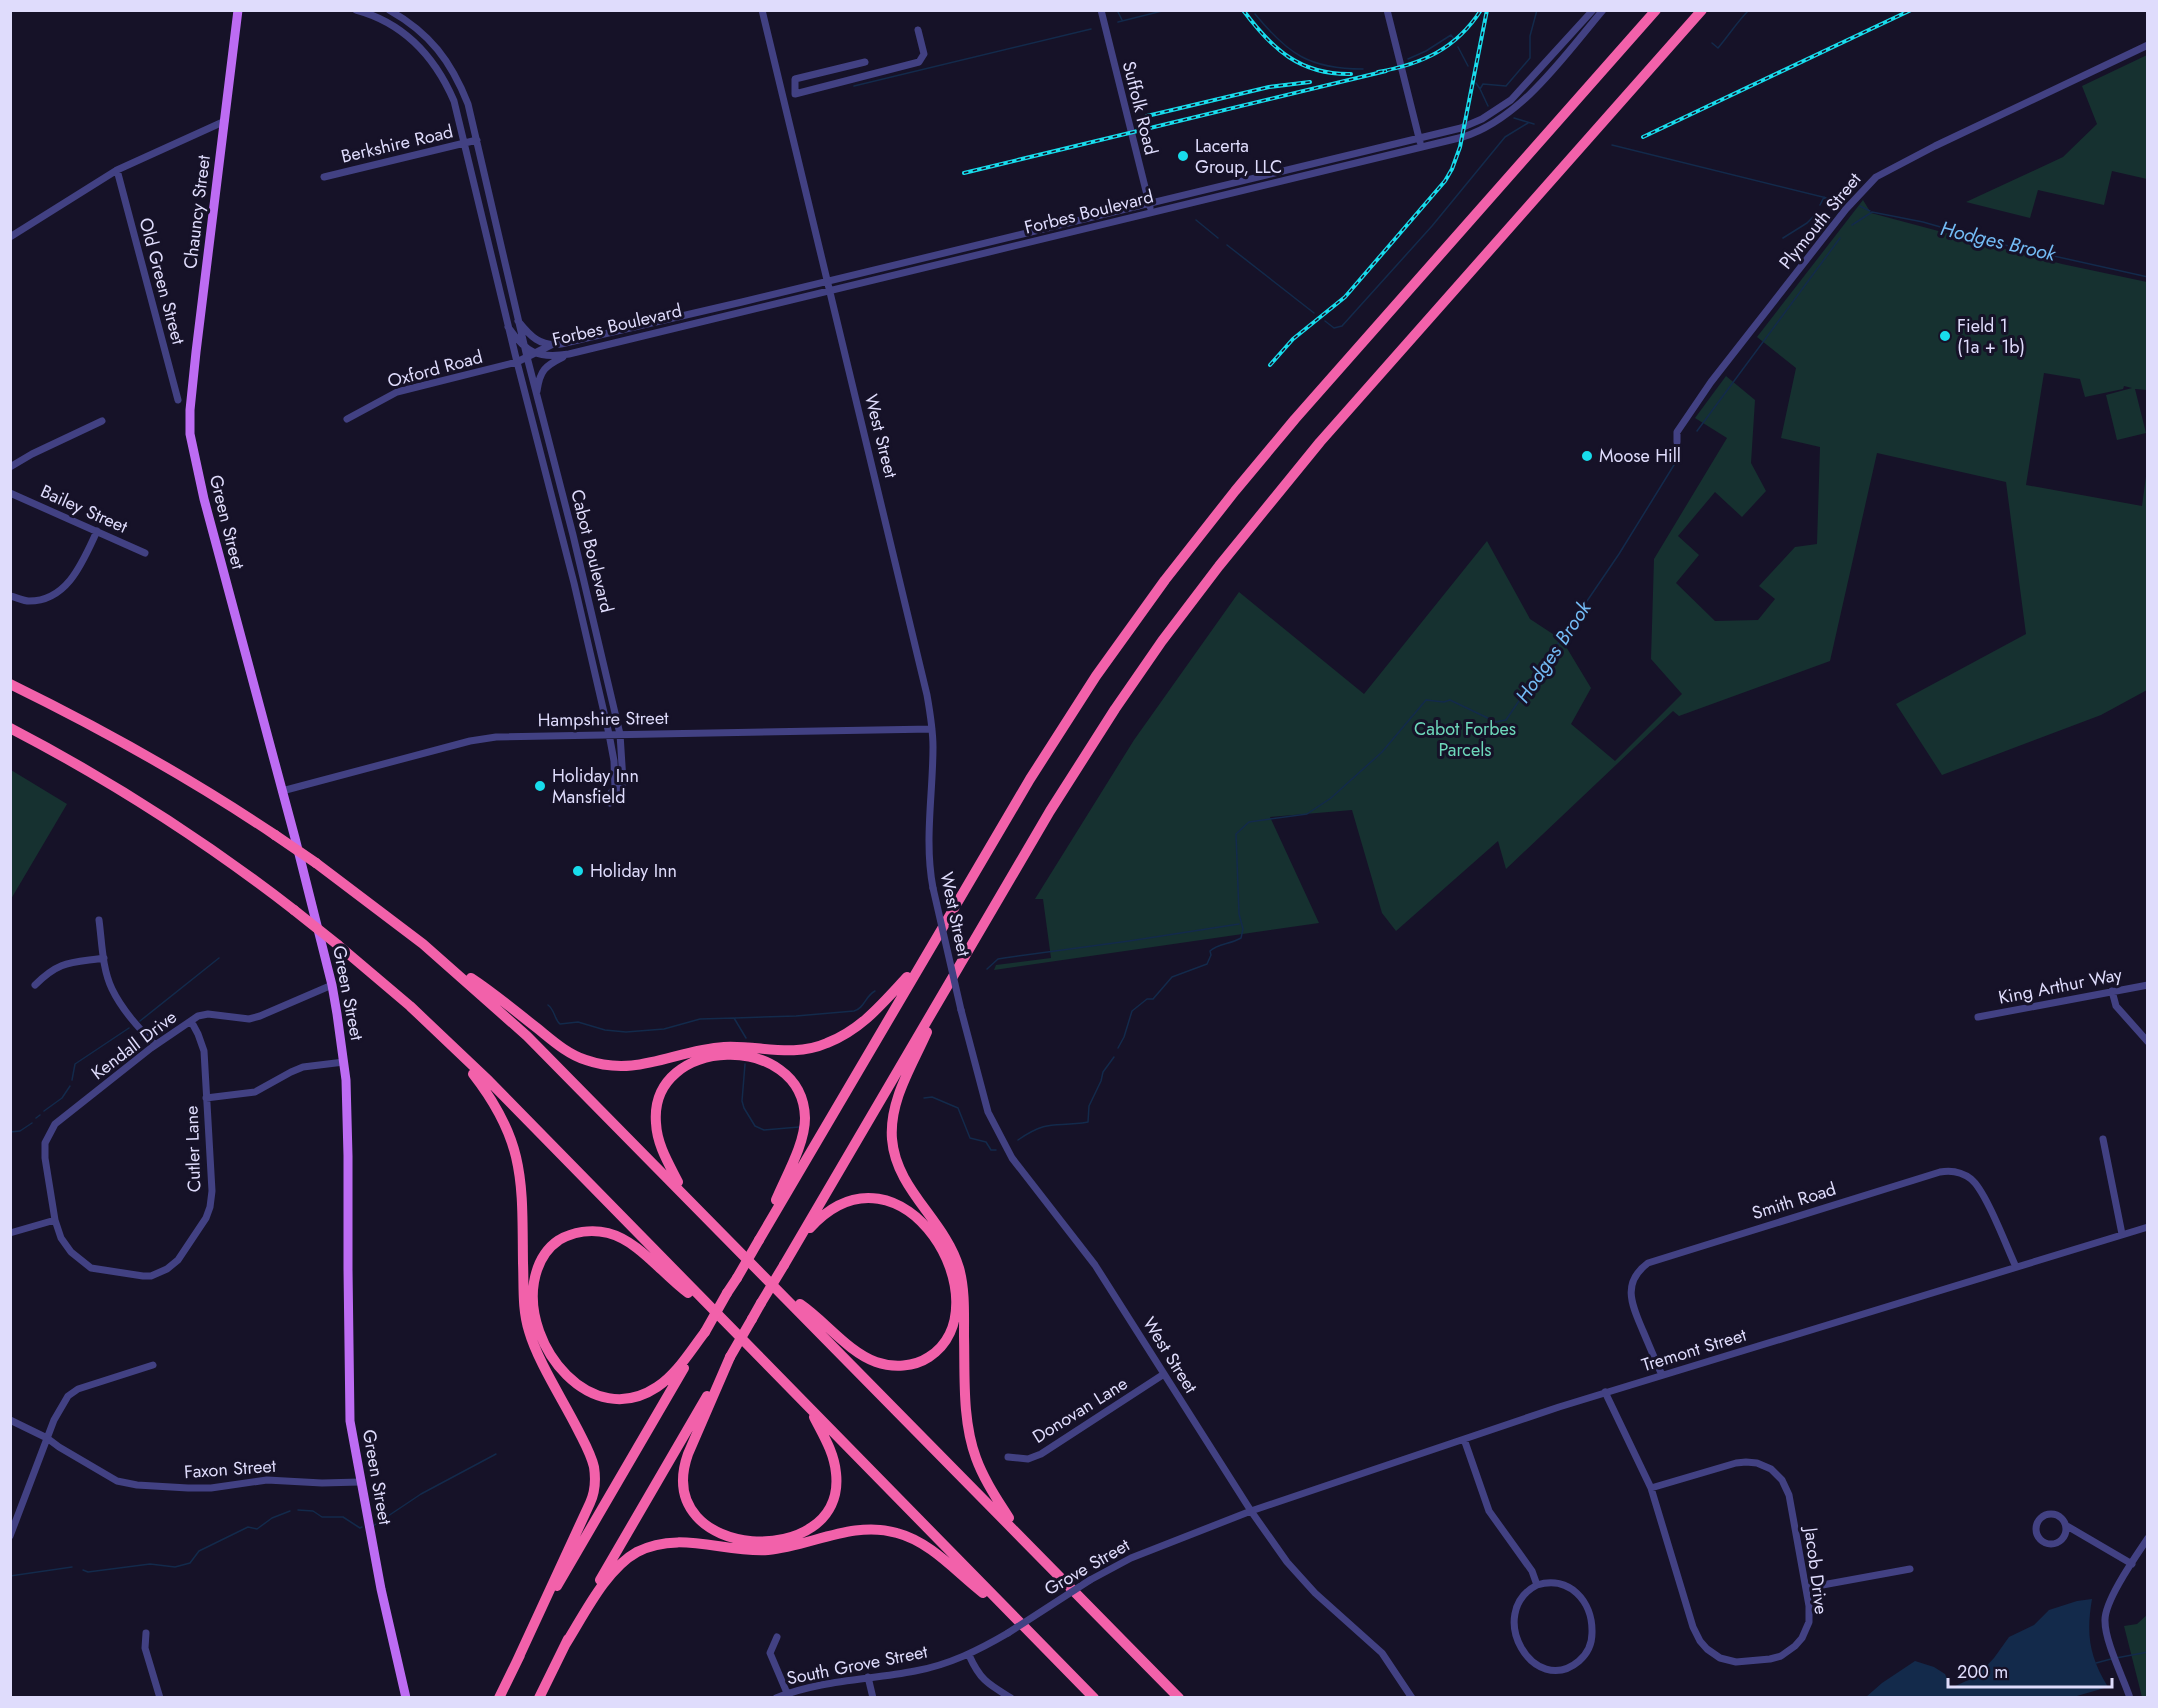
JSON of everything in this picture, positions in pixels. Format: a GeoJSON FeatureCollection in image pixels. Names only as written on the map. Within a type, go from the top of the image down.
{"type":"FeatureCollection","features":[{"type":"Feature","properties":{"kind":"highway"},"geometry":{"type":"LineString","coordinates":[[517,1661],[557,1586],[923,959],[1051,744],[1107,660],[1234,491],[1656,10]]}},
{"type":"Feature","properties":{"kind":"highway"},"geometry":{"type":"LineString","coordinates":[[539,1698],[603,1574],[950,980],[1082,760],[1144,667],[1219,566],[1320,442],[1702,10]]}},
{"type":"Feature","properties":{"kind":"highway"},"geometry":{"type":"LineString","coordinates":[[10,684],[143,753],[275,835],[316,863],[438,957],[534,1042],[1179,1698]]}},
{"type":"Feature","properties":{"kind":"highway"},"geometry":{"type":"LineString","coordinates":[[10,728],[96,776],[220,855],[338,945],[425,1020],[489,1081],[1094,1698]]}},
{"type":"Feature","properties":{"kind":"highway"},"geometry":{"type":"LineString","coordinates":[[438,957],[489,990],[568,1052],[594,1063],[621,1067],[645,1065],[720,1047],[792,1051],[821,1046],[842,1036],[867,1019],[923,959]]}},
{"type":"Feature","properties":{"kind":"highway"},"geometry":{"type":"LineString","coordinates":[[950,980],[897,1100],[892,1123],[892,1142],[903,1176],[948,1243],[958,1265],[963,1291],[967,1412],[971,1444],[984,1477],[1021,1536]]}},
{"type":"Feature","properties":{"kind":"highway"},"geometry":{"type":"LineString","coordinates":[[425,1020],[483,1087],[500,1112],[512,1138],[522,1184],[524,1303],[527,1323],[533,1342],[589,1452],[594,1467],[594,1487],[590,1503],[499,1698]]}},
{"type":"Feature","properties":{"kind":"highway"},"geometry":{"type":"LineString","coordinates":[[684,1193],[663,1152],[656,1130],[657,1104],[668,1081],[690,1063],[718,1056],[749,1057],[775,1066],[789,1078],[799,1093],[804,1109],[804,1125],[801,1141],[759,1240]]}},
{"type":"Feature","properties":{"kind":"highway"},"geometry":{"type":"LineString","coordinates":[[782,1293],[813,1313],[863,1355],[877,1362],[893,1365],[919,1362],[938,1350],[949,1332],[955,1306],[951,1268],[936,1239],[926,1226],[911,1213],[883,1200],[856,1199],[830,1210],[806,1233],[784,1265]]}},
{"type":"Feature","properties":{"kind":"highway"},"geometry":{"type":"LineString","coordinates":[[705,1332],[673,1373],[654,1389],[640,1395],[623,1398],[607,1397],[595,1393],[576,1382],[562,1370],[550,1357],[541,1340],[532,1303],[539,1263],[552,1245],[569,1236],[591,1231],[611,1234],[632,1245],[684,1290],[714,1311]]}},
{"type":"Feature","properties":{"kind":"highway"},"geometry":{"type":"LineString","coordinates":[[730,1357],[688,1454],[684,1472],[686,1492],[691,1507],[713,1530],[739,1540],[772,1541],[805,1531],[826,1514],[836,1491],[835,1466],[829,1447],[808,1407]]}},
{"type":"Feature","properties":{"kind":"highway"},"geometry":{"type":"LineString","coordinates":[[565,1645],[615,1569],[630,1556],[647,1547],[683,1542],[750,1550],[770,1550],[867,1529],[896,1532],[921,1543],[1013,1616]]}},
{"type":"Feature","properties":{"kind":"main road","name":"Chauncy Street"},"geometry":{"type":"LineString","coordinates":[[201,307],[238,10]]}},
{"type":"Feature","properties":{"kind":"main road","name":"Green Street"},"geometry":{"type":"LineString","coordinates":[[201,307],[190,404],[191,441],[204,499],[332,985],[344,1062],[348,1156],[350,1421],[381,1589],[406,1698]]}},
{"type":"Feature","properties":{"kind":"street","name":"Forbes Boulevard"},"geometry":{"type":"LineString","coordinates":[[356,10],[376,17],[401,31],[431,58],[440,72],[454,100],[508,327],[524,346],[535,353],[553,357],[1463,137],[1490,127],[1515,109],[1603,10]]}},
{"type":"Feature","properties":{"kind":"street"},"geometry":{"type":"LineString","coordinates":[[389,10],[417,28],[437,47],[451,66],[468,104],[518,321]]}},
{"type":"Feature","properties":{"kind":"street","name":"West Street"},"geometry":{"type":"LineString","coordinates":[[762,10],[927,695],[932,729],[928,850],[933,888],[984,1100],[1001,1141],[1023,1176],[1095,1265],[1251,1511],[1298,1576],[1382,1653],[1412,1698]]}},
{"type":"Feature","properties":{"kind":"street","name":"Suffolk Road"},"geometry":{"type":"LineString","coordinates":[[1101,10],[1151,212]]}},
{"type":"Feature","properties":{"kind":"street"},"geometry":{"type":"LineString","coordinates":[[1387,10],[1421,147]]}},
{"type":"Feature","properties":{"kind":"street","name":"Forbes Boulevard"},"geometry":{"type":"LineString","coordinates":[[535,353],[551,345],[626,330],[1461,128],[1482,119],[1511,100],[1593,10]]}},
{"type":"Feature","properties":{"kind":"street"},"geometry":{"type":"LineString","coordinates":[[783,98],[919,62],[924,50],[918,30]]}},
{"type":"Feature","properties":{"kind":"street","name":"Plymouth Street"},"geometry":{"type":"LineString","coordinates":[[1677,442],[1677,432],[1711,382],[1846,210],[1876,177],[1935,146],[2148,45]]}},
{"type":"Feature","properties":{"kind":"street"},"geometry":{"type":"LineString","coordinates":[[795,94],[795,79],[865,62]]}},
{"type":"Feature","properties":{"kind":"street","name":"Chauncy Street"},"geometry":{"type":"LineString","coordinates":[[10,237],[117,170],[225,121]]}},
{"type":"Feature","properties":{"kind":"street"},"geometry":{"type":"LineString","coordinates":[[1461,128],[1463,137]]}},
{"type":"Feature","properties":{"kind":"street","name":"Berkshire Road"},"geometry":{"type":"LineString","coordinates":[[324,177],[477,140]]}},
{"type":"Feature","properties":{"kind":"street","name":"Old Green Street"},"geometry":{"type":"LineString","coordinates":[[117,170],[178,400]]}},
{"type":"Feature","properties":{"kind":"street","name":"Forbes Boulevard"},"geometry":{"type":"LineString","coordinates":[[518,321],[534,338],[551,345]]}},
{"type":"Feature","properties":{"kind":"street","name":"Cabot Boulevard"},"geometry":{"type":"LineString","coordinates":[[508,327],[576,593],[609,734],[618,789],[623,781],[620,734],[573,535],[518,321]]}},
{"type":"Feature","properties":{"kind":"street","name":"Oxford Road"},"geometry":{"type":"LineString","coordinates":[[347,419],[397,392],[516,362],[535,353]]}},
{"type":"Feature","properties":{"kind":"street"},"geometry":{"type":"LineString","coordinates":[[537,396],[539,380],[545,368],[569,354]]}},
{"type":"Feature","properties":{"kind":"street"},"geometry":{"type":"LineString","coordinates":[[10,467],[102,421]]}},
{"type":"Feature","properties":{"kind":"street","name":"Bailey Street"},"geometry":{"type":"LineString","coordinates":[[10,493],[145,553]]}},
{"type":"Feature","properties":{"kind":"street"},"geometry":{"type":"LineString","coordinates":[[10,596],[28,601],[53,595],[71,582],[97,531]]}},
{"type":"Feature","properties":{"kind":"street","name":"Hampshire Street"},"geometry":{"type":"LineString","coordinates":[[282,791],[496,736],[932,729]]}},
{"type":"Feature","properties":{"kind":"street"},"geometry":{"type":"LineString","coordinates":[[99,920],[106,973],[112,989],[155,1045]]}},
{"type":"Feature","properties":{"kind":"street"},"geometry":{"type":"LineString","coordinates":[[35,985],[49,971],[62,964],[104,958]]}},
{"type":"Feature","properties":{"kind":"street","name":"Kendall Drive"},"geometry":{"type":"LineString","coordinates":[[55,1220],[45,1158],[45,1143],[55,1124],[155,1045],[198,1016],[208,1014],[249,1019],[332,985]]}},
{"type":"Feature","properties":{"kind":"street","name":"King Arthur Way"},"geometry":{"type":"LineString","coordinates":[[1978,1017],[2148,985]]}},
{"type":"Feature","properties":{"kind":"street"},"geometry":{"type":"LineString","coordinates":[[2112,991],[2118,1008],[2148,1042]]}},
{"type":"Feature","properties":{"kind":"street","name":"Cutler Lane"},"geometry":{"type":"LineString","coordinates":[[55,1220],[61,1238],[71,1252],[91,1268],[151,1276],[167,1269],[178,1260],[206,1218],[212,1191],[204,1051],[191,1021]]}},
{"type":"Feature","properties":{"kind":"street"},"geometry":{"type":"LineString","coordinates":[[207,1098],[255,1092],[291,1072],[344,1062]]}},
{"type":"Feature","properties":{"kind":"street"},"geometry":{"type":"LineString","coordinates":[[2103,1139],[2122,1234]]}},
{"type":"Feature","properties":{"kind":"street","name":"Smith Road"},"geometry":{"type":"LineString","coordinates":[[1662,1375],[1631,1300],[1633,1282],[1643,1266],[1654,1260],[1940,1172],[1958,1172],[1977,1185],[2016,1268]]}},
{"type":"Feature","properties":{"kind":"street"},"geometry":{"type":"LineString","coordinates":[[10,1233],[55,1220]]}},
{"type":"Feature","properties":{"kind":"street","name":"Tremont Street"},"geometry":{"type":"LineString","coordinates":[[1251,1511],[1605,1392],[2148,1227]]}},
{"type":"Feature","properties":{"kind":"street"},"geometry":{"type":"LineString","coordinates":[[10,1536],[47,1438],[68,1396],[78,1389],[153,1365]]}},
{"type":"Feature","properties":{"kind":"street","name":"Donovan Lane"},"geometry":{"type":"LineString","coordinates":[[1008,1457],[1028,1459],[1041,1454],[1164,1374]]}},
{"type":"Feature","properties":{"kind":"street","name":"Jacob Drive"},"geometry":{"type":"LineString","coordinates":[[1605,1392],[1651,1488],[1695,1632],[1700,1641],[1711,1653],[1725,1660],[1741,1661],[1775,1657],[1790,1650],[1802,1638],[1809,1622],[1810,1611],[1789,1495],[1782,1480],[1771,1470],[1756,1463],[1741,1462],[1651,1488]]}},
{"type":"Feature","properties":{"kind":"street","name":"Faxon Street"},"geometry":{"type":"LineString","coordinates":[[10,1420],[47,1438],[117,1481],[137,1485],[200,1488],[267,1480],[322,1483],[360,1482]]}},
{"type":"Feature","properties":{"kind":"street"},"geometry":{"type":"LineString","coordinates":[[1464,1438],[1489,1511],[1532,1571],[1537,1585]]}},
{"type":"Feature","properties":{"kind":"street","name":"Grove Street"},"geometry":{"type":"LineString","coordinates":[[945,1663],[969,1654],[1008,1633],[1112,1567],[1141,1553],[1251,1511]]}},
{"type":"Feature","properties":{"kind":"street"},"geometry":{"type":"LineString","coordinates":[[2067,1526],[2064,1538],[2056,1544],[2046,1544],[2038,1538],[2037,1523],[2044,1516],[2058,1516],[2067,1526],[2132,1564]]}},
{"type":"Feature","properties":{"kind":"street"},"geometry":{"type":"LineString","coordinates":[[2130,1698],[2107,1634],[2105,1615],[2109,1603],[2148,1538]]}},
{"type":"Feature","properties":{"kind":"street"},"geometry":{"type":"LineString","coordinates":[[1806,1588],[1910,1569]]}},
{"type":"Feature","properties":{"kind":"street"},"geometry":{"type":"LineString","coordinates":[[1556,1582],[1568,1586],[1578,1593],[1588,1609],[1592,1626],[1590,1645],[1580,1660],[1569,1667],[1557,1670],[1539,1666],[1528,1659],[1518,1643],[1514,1626],[1516,1607],[1527,1592],[1537,1585],[1556,1582]]}},
{"type":"Feature","properties":{"kind":"street"},"geometry":{"type":"LineString","coordinates":[[146,1633],[145,1648],[160,1698]]}},
{"type":"Feature","properties":{"kind":"street"},"geometry":{"type":"LineString","coordinates":[[777,1636],[770,1653],[787,1693]]}},
{"type":"Feature","properties":{"kind":"street"},"geometry":{"type":"LineString","coordinates":[[969,1654],[977,1673],[993,1687],[1011,1698]]}},
{"type":"Feature","properties":{"kind":"street","name":"South Grove Street"},"geometry":{"type":"LineString","coordinates":[[776,1698],[823,1684],[915,1671],[945,1663]]}},
{"type":"Feature","properties":{"kind":"street"},"geometry":{"type":"LineString","coordinates":[[868,1677],[873,1698]]}},
{"type":"Feature","properties":{"kind":"green space"},"geometry":{"type":"Polygon","coordinates":[[[2147,55],[2147,179],[2112,171],[2104,205],[2038,190],[2030,218],[1966,202],[2063,157],[2097,124],[2082,86],[2147,55]]]}},
{"type":"Feature","properties":{"kind":"green space","name":"Cabot Forbes Parcels"},"geometry":{"type":"Polygon","coordinates":[[[1863,200],[1871,213],[2062,264],[2147,282],[2147,390],[2135,389],[2146,433],[2117,440],[2106,395],[2132,388],[2124,386],[2123,389],[2085,397],[2080,379],[2044,373],[2026,485],[2142,506],[2147,469],[2147,690],[2101,715],[1942,775],[1896,704],[2026,634],[2006,482],[1877,453],[1830,661],[1679,716],[1673,711],[1506,869],[1498,841],[1396,931],[1382,913],[1352,810],[1270,817],[1319,923],[994,970],[996,965],[1051,958],[1043,899],[1035,899],[1134,740],[1239,592],[1364,694],[1487,541],[1530,619],[1562,640],[1591,688],[1571,724],[1615,761],[1682,694],[1651,659],[1654,559],[1727,438],[1695,418],[1726,376],[1755,400],[1751,463],[1766,491],[1742,517],[1715,492],[1678,536],[1699,555],[1676,583],[1715,621],[1758,620],[1775,599],[1759,586],[1795,547],[1817,544],[1820,447],[1781,438],[1796,368],[1757,337],[1863,200]]]}},
{"type":"Feature","properties":{"kind":"green space"},"geometry":{"type":"Polygon","coordinates":[[[11,770],[67,804],[11,899],[11,770]]]}},
{"type":"Feature","properties":{"kind":"green space"},"geometry":{"type":"Polygon","coordinates":[[[2147,1615],[2147,1697],[2142,1697],[2124,1626],[2137,1624],[2147,1615]]]}},
{"type":"Feature","properties":{"kind":"water"},"geometry":{"type":"Polygon","coordinates":[[[2092,1599],[2089,1634],[2093,1655],[2108,1687],[2070,1698],[1866,1697],[1882,1683],[1915,1661],[1934,1667],[1945,1674],[1951,1688],[1977,1676],[2009,1637],[2034,1625],[2049,1610],[2092,1599]]]}},
{"type":"Feature","properties":{"kind":"waterway"},"geometry":{"type":"LineString","coordinates":[[1117,10],[1122,20]]}},
{"type":"Feature","properties":{"kind":"waterway"},"geometry":{"type":"LineString","coordinates":[[1118,22],[1166,10]]}},
{"type":"Feature","properties":{"kind":"waterway"},"geometry":{"type":"LineString","coordinates":[[1488,106],[1480,89],[1483,84],[1506,86],[1530,58],[1530,36],[1537,10]]}},
{"type":"Feature","properties":{"kind":"waterway"},"geometry":{"type":"LineString","coordinates":[[1712,43],[1718,48],[1749,10]]}},
{"type":"Feature","properties":{"kind":"waterway"},"geometry":{"type":"LineString","coordinates":[[1255,14],[1278,39],[1301,56],[1328,66],[1363,69]]}},
{"type":"Feature","properties":{"kind":"waterway"},"geometry":{"type":"LineString","coordinates":[[854,86],[1091,29]]}},
{"type":"Feature","properties":{"kind":"waterway"},"geometry":{"type":"LineString","coordinates":[[1408,59],[1451,35],[1454,39]]}},
{"type":"Feature","properties":{"kind":"waterway"},"geometry":{"type":"LineString","coordinates":[[1458,47],[1468,66]]}},
{"type":"Feature","properties":{"kind":"waterway"},"geometry":{"type":"LineString","coordinates":[[1476,83],[1480,89]]}},
{"type":"Feature","properties":{"kind":"waterway"},"geometry":{"type":"LineString","coordinates":[[1514,118],[1534,124]]}},
{"type":"Feature","properties":{"kind":"waterway"},"geometry":{"type":"LineString","coordinates":[[1325,321],[1334,328],[1342,326],[1432,226],[1505,137],[1528,123]]}},
{"type":"Feature","properties":{"kind":"waterway"},"geometry":{"type":"LineString","coordinates":[[1612,145],[1839,201]]}},
{"type":"Feature","properties":{"kind":"waterway"},"geometry":{"type":"LineString","coordinates":[[1820,205],[1824,197]]}},
{"type":"Feature","properties":{"kind":"waterway"},"geometry":{"type":"LineString","coordinates":[[1860,206],[1870,211]]}},
{"type":"Feature","properties":{"kind":"waterway","name":"Hodges Brook"},"geometry":{"type":"LineString","coordinates":[[1852,225],[1872,212],[1923,222],[2000,244],[2148,277]]}},
{"type":"Feature","properties":{"kind":"waterway"},"geometry":{"type":"LineString","coordinates":[[1783,238],[1807,223],[1815,215]]}},
{"type":"Feature","properties":{"kind":"waterway"},"geometry":{"type":"LineString","coordinates":[[1196,220],[1218,238]]}},
{"type":"Feature","properties":{"kind":"waterway","name":"Hodges Brook"},"geometry":{"type":"LineString","coordinates":[[1697,431],[1840,238]]}},
{"type":"Feature","properties":{"kind":"waterway"},"geometry":{"type":"LineString","coordinates":[[1227,245],[1314,313]]}},
{"type":"Feature","properties":{"kind":"waterway","name":"Hodges Brook"},"geometry":{"type":"LineString","coordinates":[[1118,1048],[1132,1011],[1147,999],[1153,999],[1172,977],[1207,964],[1211,955],[1210,951],[1241,938],[1243,929],[1239,914],[1236,834],[1249,822],[1307,814],[1331,798],[1382,752],[1426,700],[1444,702],[1450,700],[1496,722],[1506,720],[1619,554],[1674,465]]}},
{"type":"Feature","properties":{"kind":"waterway"},"geometry":{"type":"LineString","coordinates":[[987,969],[998,959],[1239,924]]}},
{"type":"Feature","properties":{"kind":"waterway"},"geometry":{"type":"LineString","coordinates":[[140,1021],[219,958]]}},
{"type":"Feature","properties":{"kind":"waterway"},"geometry":{"type":"LineString","coordinates":[[735,1018],[854,1011],[861,1007],[875,991]]}},
{"type":"Feature","properties":{"kind":"waterway","name":"Hodges Brook"},"geometry":{"type":"LineString","coordinates":[[548,1005],[560,1024],[578,1022],[605,1030],[626,1032],[664,1029],[700,1019],[734,1018],[746,1038]]}},
{"type":"Feature","properties":{"kind":"waterway"},"geometry":{"type":"LineString","coordinates":[[72,1080],[75,1064],[129,1028]]}},
{"type":"Feature","properties":{"kind":"waterway","name":"Hodges Brook"},"geometry":{"type":"LineString","coordinates":[[1018,1140],[1046,1126],[1088,1122],[1089,1106],[1103,1072],[1114,1057]]}},
{"type":"Feature","properties":{"kind":"waterway","name":"Hodges Brook"},"geometry":{"type":"LineString","coordinates":[[745,1064],[742,1101],[755,1126],[764,1130],[799,1127]]}},
{"type":"Feature","properties":{"kind":"waterway"},"geometry":{"type":"LineString","coordinates":[[44,1111],[62,1098],[70,1086]]}},
{"type":"Feature","properties":{"kind":"waterway","name":"Hodges Brook"},"geometry":{"type":"LineString","coordinates":[[924,1098],[932,1097],[958,1108],[970,1138],[986,1142],[991,1150],[996,1150]]}},
{"type":"Feature","properties":{"kind":"waterway"},"geometry":{"type":"LineString","coordinates":[[36,1118],[40,1115]]}},
{"type":"Feature","properties":{"kind":"waterway"},"geometry":{"type":"LineString","coordinates":[[10,1132],[20,1131],[32,1123]]}},
{"type":"Feature","properties":{"kind":"waterway"},"geometry":{"type":"LineString","coordinates":[[373,1526],[421,1494],[496,1454]]}},
{"type":"Feature","properties":{"kind":"waterway"},"geometry":{"type":"LineString","coordinates":[[298,1510],[313,1511],[322,1517],[343,1517],[360,1528],[362,1527]]}},
{"type":"Feature","properties":{"kind":"waterway"},"geometry":{"type":"LineString","coordinates":[[83,1570],[88,1572],[150,1564],[175,1567],[190,1563],[199,1551],[248,1527],[257,1529],[272,1518],[290,1511]]}},
{"type":"Feature","properties":{"kind":"waterway"},"geometry":{"type":"LineString","coordinates":[[10,1576],[72,1567]]}},
{"type":"Feature","properties":{"kind":"waterway"},"geometry":{"type":"LineString","coordinates":[[2116,1658],[2148,1652]]}},
{"type":"Feature","properties":{"kind":"waterway"},"geometry":{"type":"LineString","coordinates":[[2096,1663],[2111,1659]]}},
{"type":"Feature","properties":{"kind":"railway"},"geometry":{"type":"LineString","coordinates":[[1243,10],[1265,37],[1289,57],[1317,70],[1351,74]]}},
{"type":"Feature","properties":{"kind":"railway"},"geometry":{"type":"LineString","coordinates":[[1378,72],[1394,69],[1437,53],[1461,35],[1481,10]]}},
{"type":"Feature","properties":{"kind":"railway"},"geometry":{"type":"LineString","coordinates":[[1270,365],[1293,339],[1345,297],[1445,181],[1460,147],[1487,10]]}},
{"type":"Feature","properties":{"kind":"railway"},"geometry":{"type":"LineString","coordinates":[[1643,137],[1911,10]]}},
{"type":"Feature","properties":{"kind":"railway"},"geometry":{"type":"LineString","coordinates":[[964,173],[1386,71]]}},
{"type":"Feature","properties":{"kind":"railway"},"geometry":{"type":"LineString","coordinates":[[1147,116],[1269,87],[1310,82]]}},
{"type":"Feature","properties":{"kind":"place","name":"Lacerta Group, LLC"},"geometry":{"type":"Point","coordinates":[1183,156]}},
{"type":"Feature","properties":{"kind":"place","name":"Field 1 (1a + 1b)"},"geometry":{"type":"Point","coordinates":[1945,336]}},
{"type":"Feature","properties":{"kind":"place","name":"Moose Hill"},"geometry":{"type":"Point","coordinates":[1587,456]}},
{"type":"Feature","properties":{"kind":"place","name":"Holiday Inn Mansfield"},"geometry":{"type":"Point","coordinates":[540,786]}},
{"type":"Feature","properties":{"kind":"place","name":"Holiday Inn"},"geometry":{"type":"Point","coordinates":[578,871]}}]}
